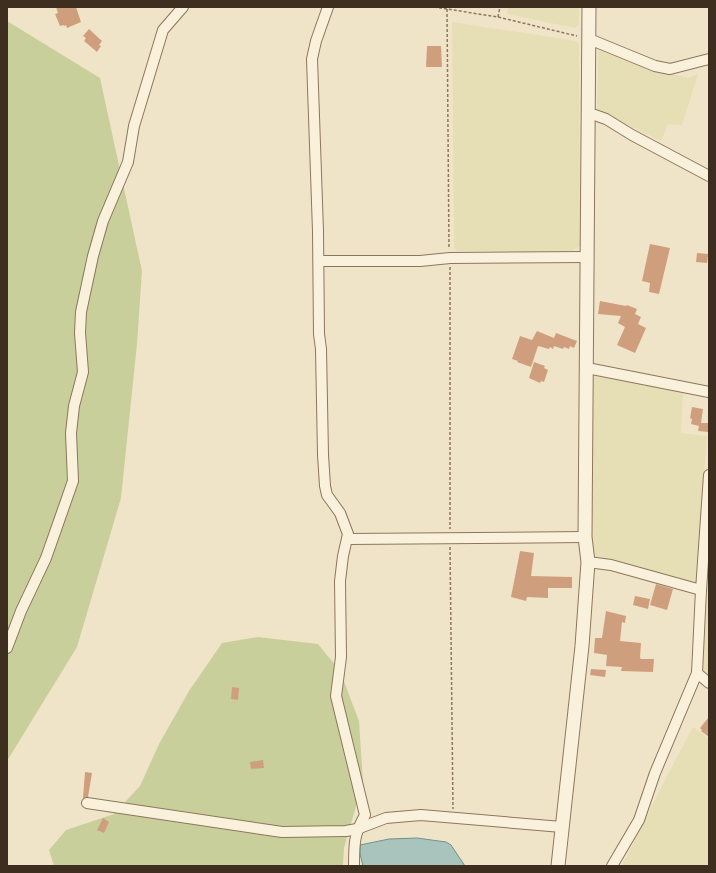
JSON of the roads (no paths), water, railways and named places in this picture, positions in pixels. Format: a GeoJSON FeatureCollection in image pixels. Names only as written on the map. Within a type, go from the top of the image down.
{"type":"FeatureCollection","features":[{"type":"Feature","properties":{"kind":"street"},"geometry":{"type":"LineString","coordinates":[[7,648],[21,611],[46,558],[72,482],[71,433],[74,406],[83,372],[80,333],[81,312],[93,256],[103,221],[128,162],[134,126],[163,30],[183,7]]}},
{"type":"Feature","properties":{"kind":"street"},"geometry":{"type":"LineString","coordinates":[[328,7],[316,41],[312,59],[319,261],[319,334],[321,349],[325,486],[327,495],[345,522],[348,534],[343,556],[340,581],[341,657],[336,696],[365,814],[357,829],[354,846],[354,866]]}},
{"type":"Feature","properties":{"kind":"street"},"geometry":{"type":"LineString","coordinates":[[558,866],[582,653],[588,562],[585,537],[589,7]]}},
{"type":"Feature","properties":{"kind":"street"},"geometry":{"type":"LineString","coordinates":[[589,39],[655,66],[670,69],[709,59]]}},
{"type":"Feature","properties":{"kind":"street"},"geometry":{"type":"LineString","coordinates":[[589,113],[606,119],[632,135],[709,176]]}},
{"type":"Feature","properties":{"kind":"street"},"geometry":{"type":"LineString","coordinates":[[319,261],[420,261],[450,258],[588,257]]}},
{"type":"Feature","properties":{"kind":"street"},"geometry":{"type":"LineString","coordinates":[[587,368],[709,392]]}},
{"type":"Feature","properties":{"kind":"street"},"geometry":{"type":"LineString","coordinates":[[612,866],[638,820],[655,773],[697,673],[709,475]]}},
{"type":"Feature","properties":{"kind":"street"},"geometry":{"type":"LineString","coordinates":[[347,539],[585,537]]}},
{"type":"Feature","properties":{"kind":"street"},"geometry":{"type":"LineString","coordinates":[[588,562],[611,565],[701,590]]}},
{"type":"Feature","properties":{"kind":"street"},"geometry":{"type":"LineString","coordinates":[[697,673],[709,683]]}},
{"type":"Feature","properties":{"kind":"street"},"geometry":{"type":"LineString","coordinates":[[87,803],[282,832],[346,831],[357,829],[386,818],[421,815],[562,827]]}},
{"type":"Feature","properties":{"kind":"water"},"geometry":{"type":"Polygon","coordinates":[[[417,838],[446,842],[451,845],[465,866],[363,866],[360,854],[360,845],[389,839],[417,838]]]}}]}
